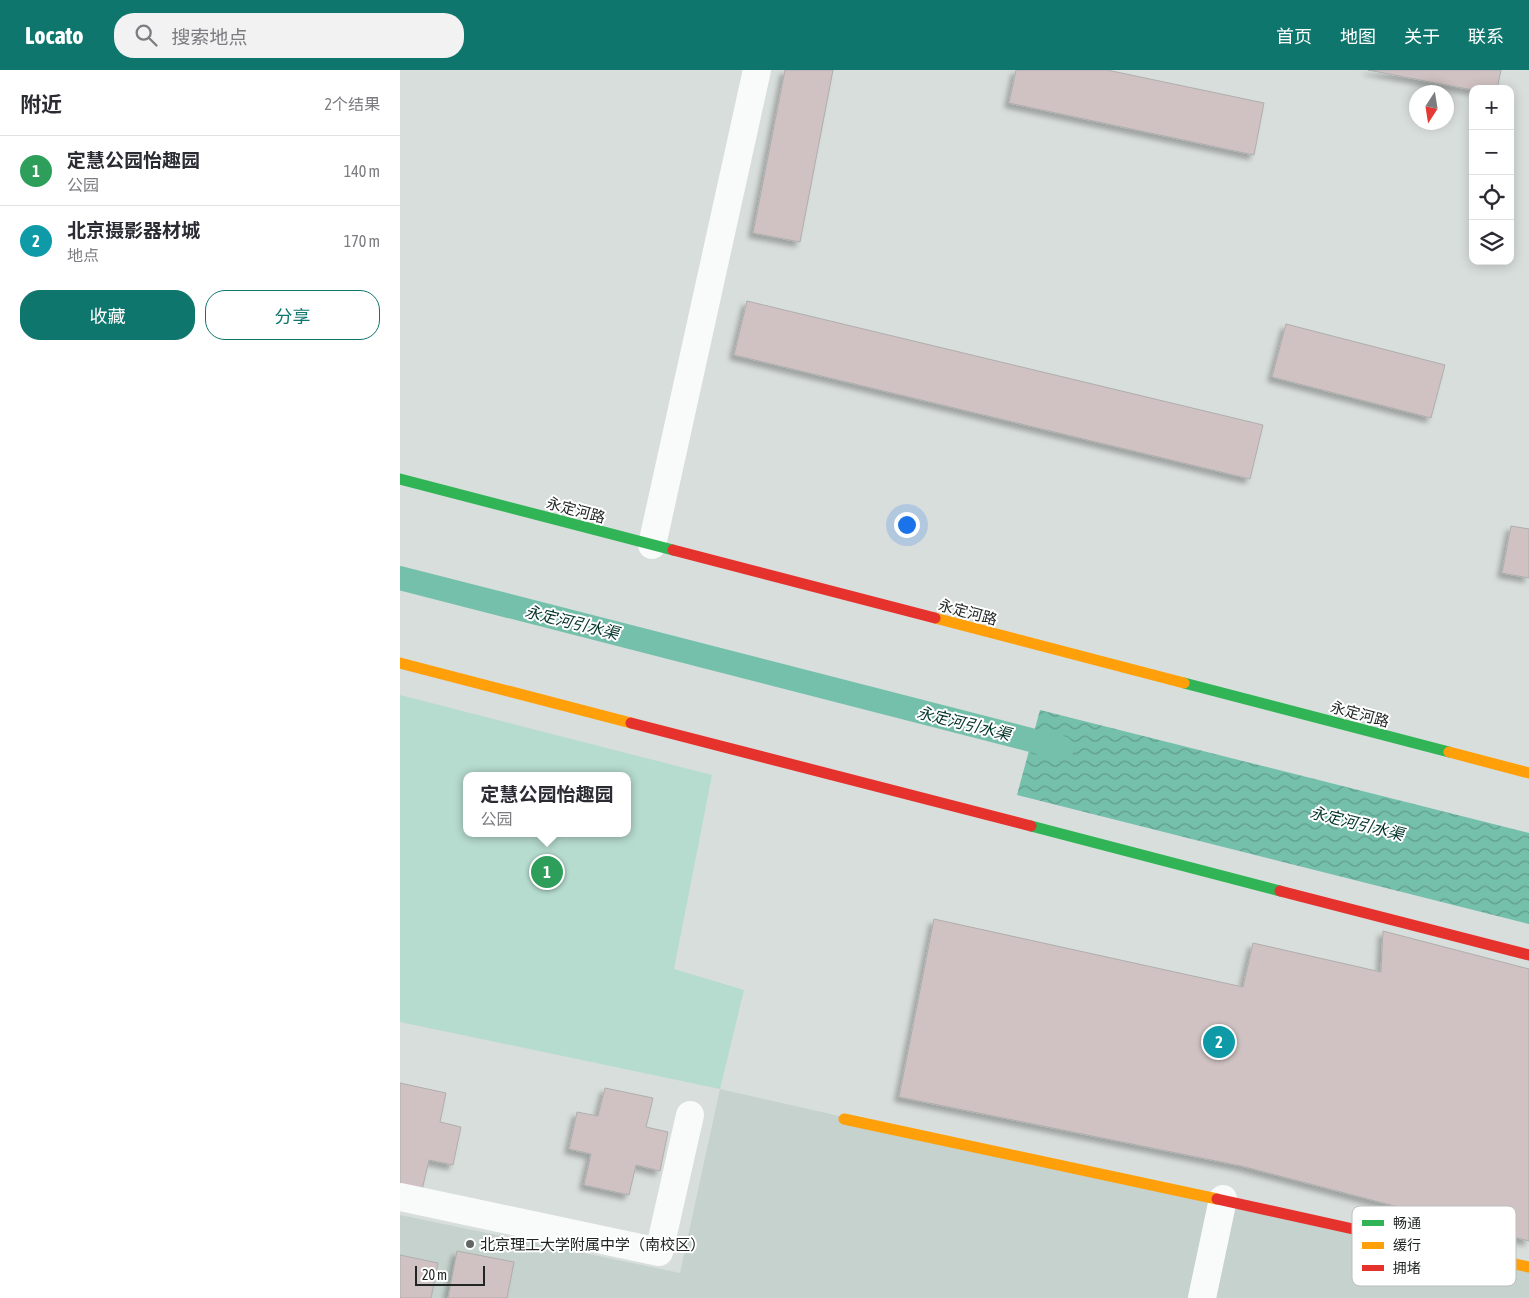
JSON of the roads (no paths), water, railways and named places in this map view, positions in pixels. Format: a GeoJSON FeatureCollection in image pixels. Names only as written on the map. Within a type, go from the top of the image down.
{"type":"FeatureCollection","features":[{"type":"Feature","properties":{"kind":"street"},"geometry":{"type":"LineString","coordinates":[[652,545],[757,70]]}},
{"type":"Feature","properties":{"kind":"street","name":"永定河路"},"geometry":{"type":"LineString","coordinates":[[400,480],[1529,773]]}},
{"type":"Feature","properties":{"kind":"street"},"geometry":{"type":"LineString","coordinates":[[400,663],[1529,955]]}},
{"type":"Feature","properties":{"kind":"street"},"geometry":{"type":"LineString","coordinates":[[400,1197],[660,1252],[690,1115]]}},
{"type":"Feature","properties":{"kind":"street"},"geometry":{"type":"LineString","coordinates":[[844,1119],[1352,1228]]}},
{"type":"Feature","properties":{"kind":"street"},"geometry":{"type":"LineString","coordinates":[[1202,1298],[1223,1199]]}},
{"type":"Feature","properties":{"kind":"street"},"geometry":{"type":"LineString","coordinates":[[1516,1264],[1529,1267]]}},
{"type":"Feature","properties":{"kind":"water"},"geometry":{"type":"Polygon","coordinates":[[[1040,710],[1529,833],[1529,924],[1017,795],[1040,710]]]}},
{"type":"Feature","properties":{"kind":"waterway","name":"永定河引水渠"},"geometry":{"type":"LineString","coordinates":[[400,578],[1062,748]]}},
{"type":"Feature","properties":{"kind":"place","name":"定慧公园怡趣园"},"geometry":{"type":"Point","coordinates":[547,872]}},
{"type":"Feature","properties":{"kind":"place","name":"北京摄影器材城"},"geometry":{"type":"Point","coordinates":[1219,1042]}},
{"type":"Feature","properties":{"kind":"place","name":"北京理工大学附属中学（南校区）"},"geometry":{"type":"Point","coordinates":[470,1244]}}]}
